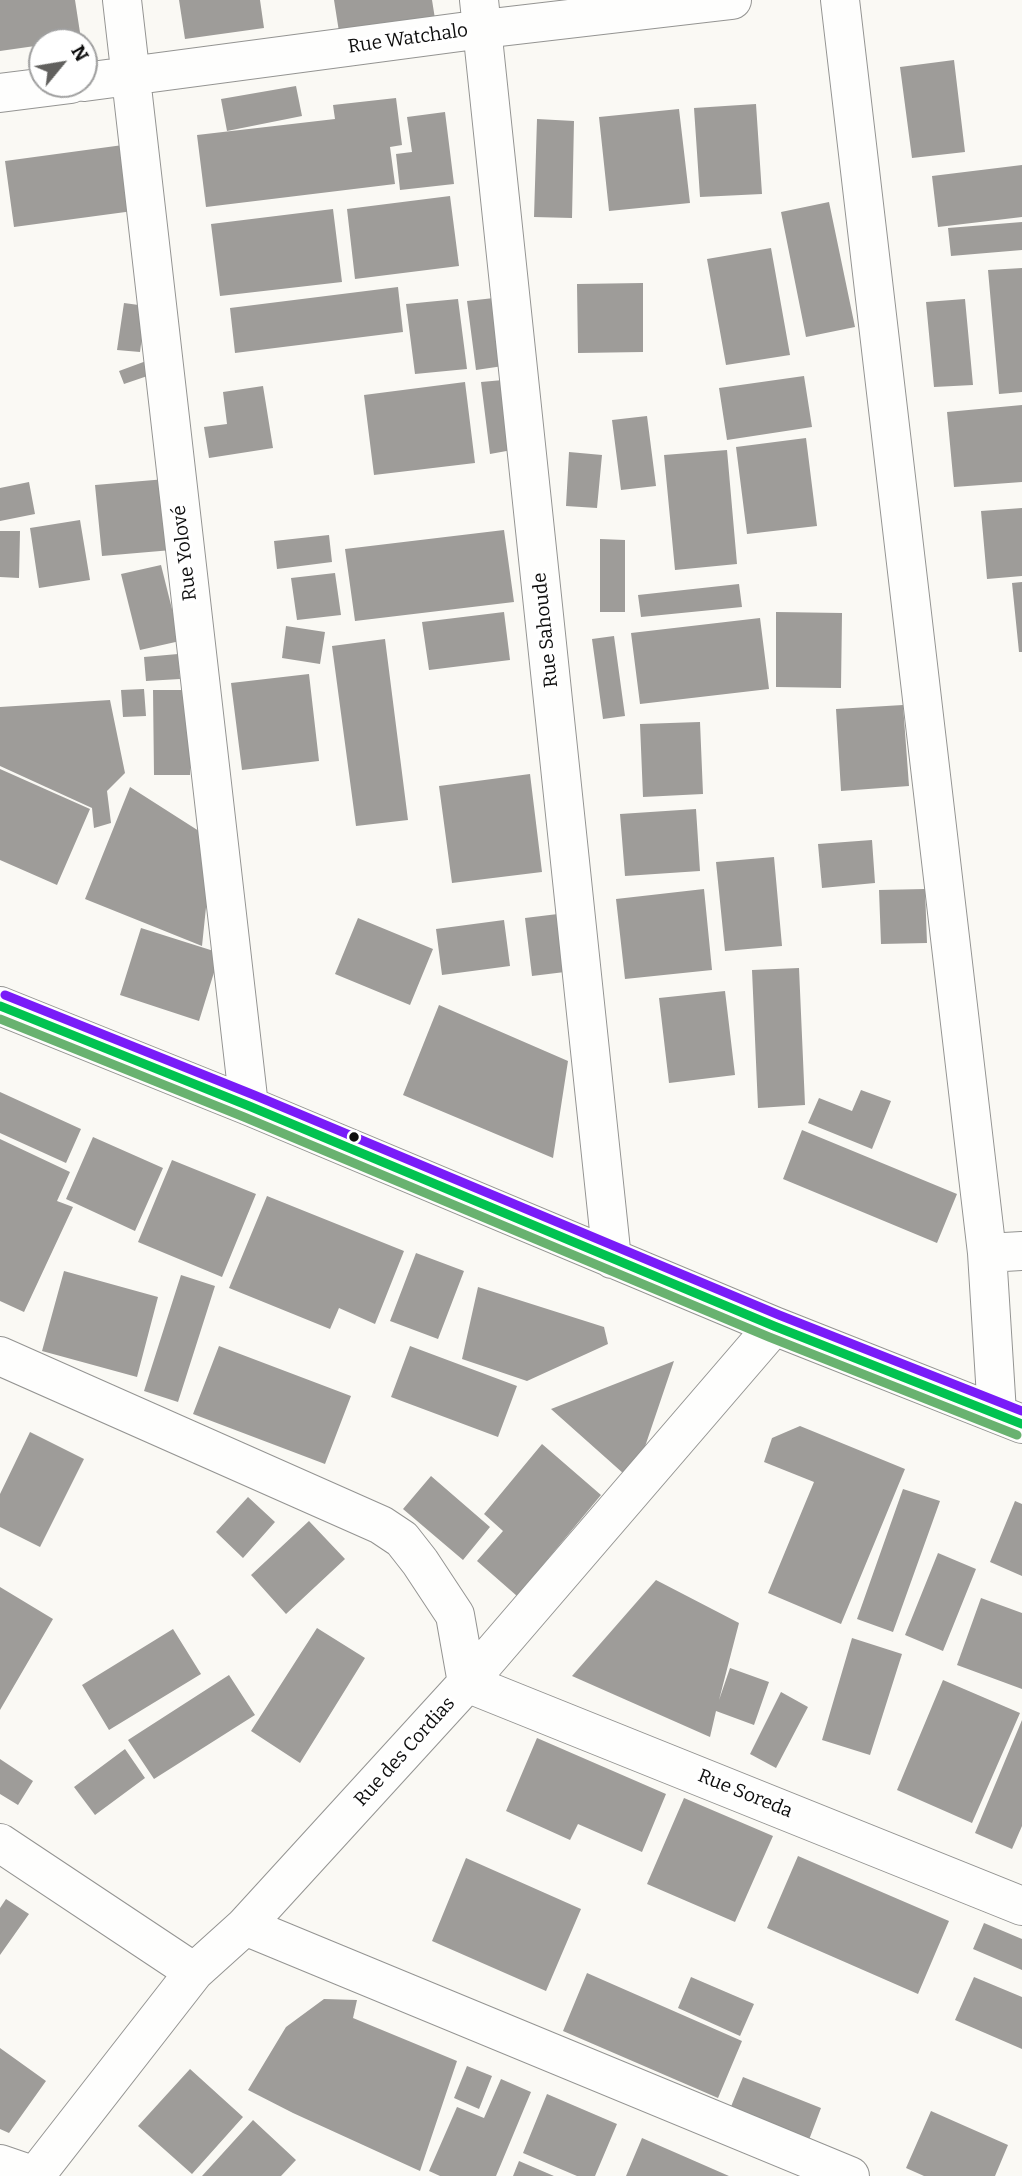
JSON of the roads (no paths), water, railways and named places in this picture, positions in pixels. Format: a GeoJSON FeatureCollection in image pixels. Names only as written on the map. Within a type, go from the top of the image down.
{"type":"FeatureCollection","features":[{"type":"Feature","properties":{"kind":"street","name":"Rue Yolové"},"geometry":{"type":"LineString","coordinates":[[122,0],[249,1106]]}},
{"type":"Feature","properties":{"kind":"street","name":"Rue Watchalo"},"geometry":{"type":"LineString","coordinates":[[98,80],[481,15],[732,0]]}},
{"type":"Feature","properties":{"kind":"street"},"geometry":{"type":"LineString","coordinates":[[0,1006],[249,1106],[774,1326],[1009,1419],[1004,1252],[840,0]]}},
{"type":"Feature","properties":{"kind":"street","name":"Rue Sahoude"},"geometry":{"type":"LineString","coordinates":[[481,15],[612,1259]]}},
{"type":"Feature","properties":{"kind":"street"},"geometry":{"type":"LineString","coordinates":[[0,93],[28,89]]}},
{"type":"Feature","properties":{"kind":"street","name":"Rue des Cordias"},"geometry":{"type":"LineString","coordinates":[[35,2176],[194,1972],[245,1926],[467,1683],[774,1326]]}},
{"type":"Feature","properties":{"kind":"street"},"geometry":{"type":"LineString","coordinates":[[0,1356],[381,1525],[402,1539],[455,1615],[467,1683]]}},
{"type":"Feature","properties":{"kind":"street","name":"Rue Soreda"},"geometry":{"type":"LineString","coordinates":[[467,1683],[1022,1906]]}},
{"type":"Feature","properties":{"kind":"street"},"geometry":{"type":"LineString","coordinates":[[0,1843],[194,1972]]}},
{"type":"Feature","properties":{"kind":"street"},"geometry":{"type":"LineString","coordinates":[[245,1926],[850,2176]]}},
{"type":"Feature","properties":{"kind":"street"},"geometry":{"type":"LineString","coordinates":[[0,2164],[35,2176]]}}]}
